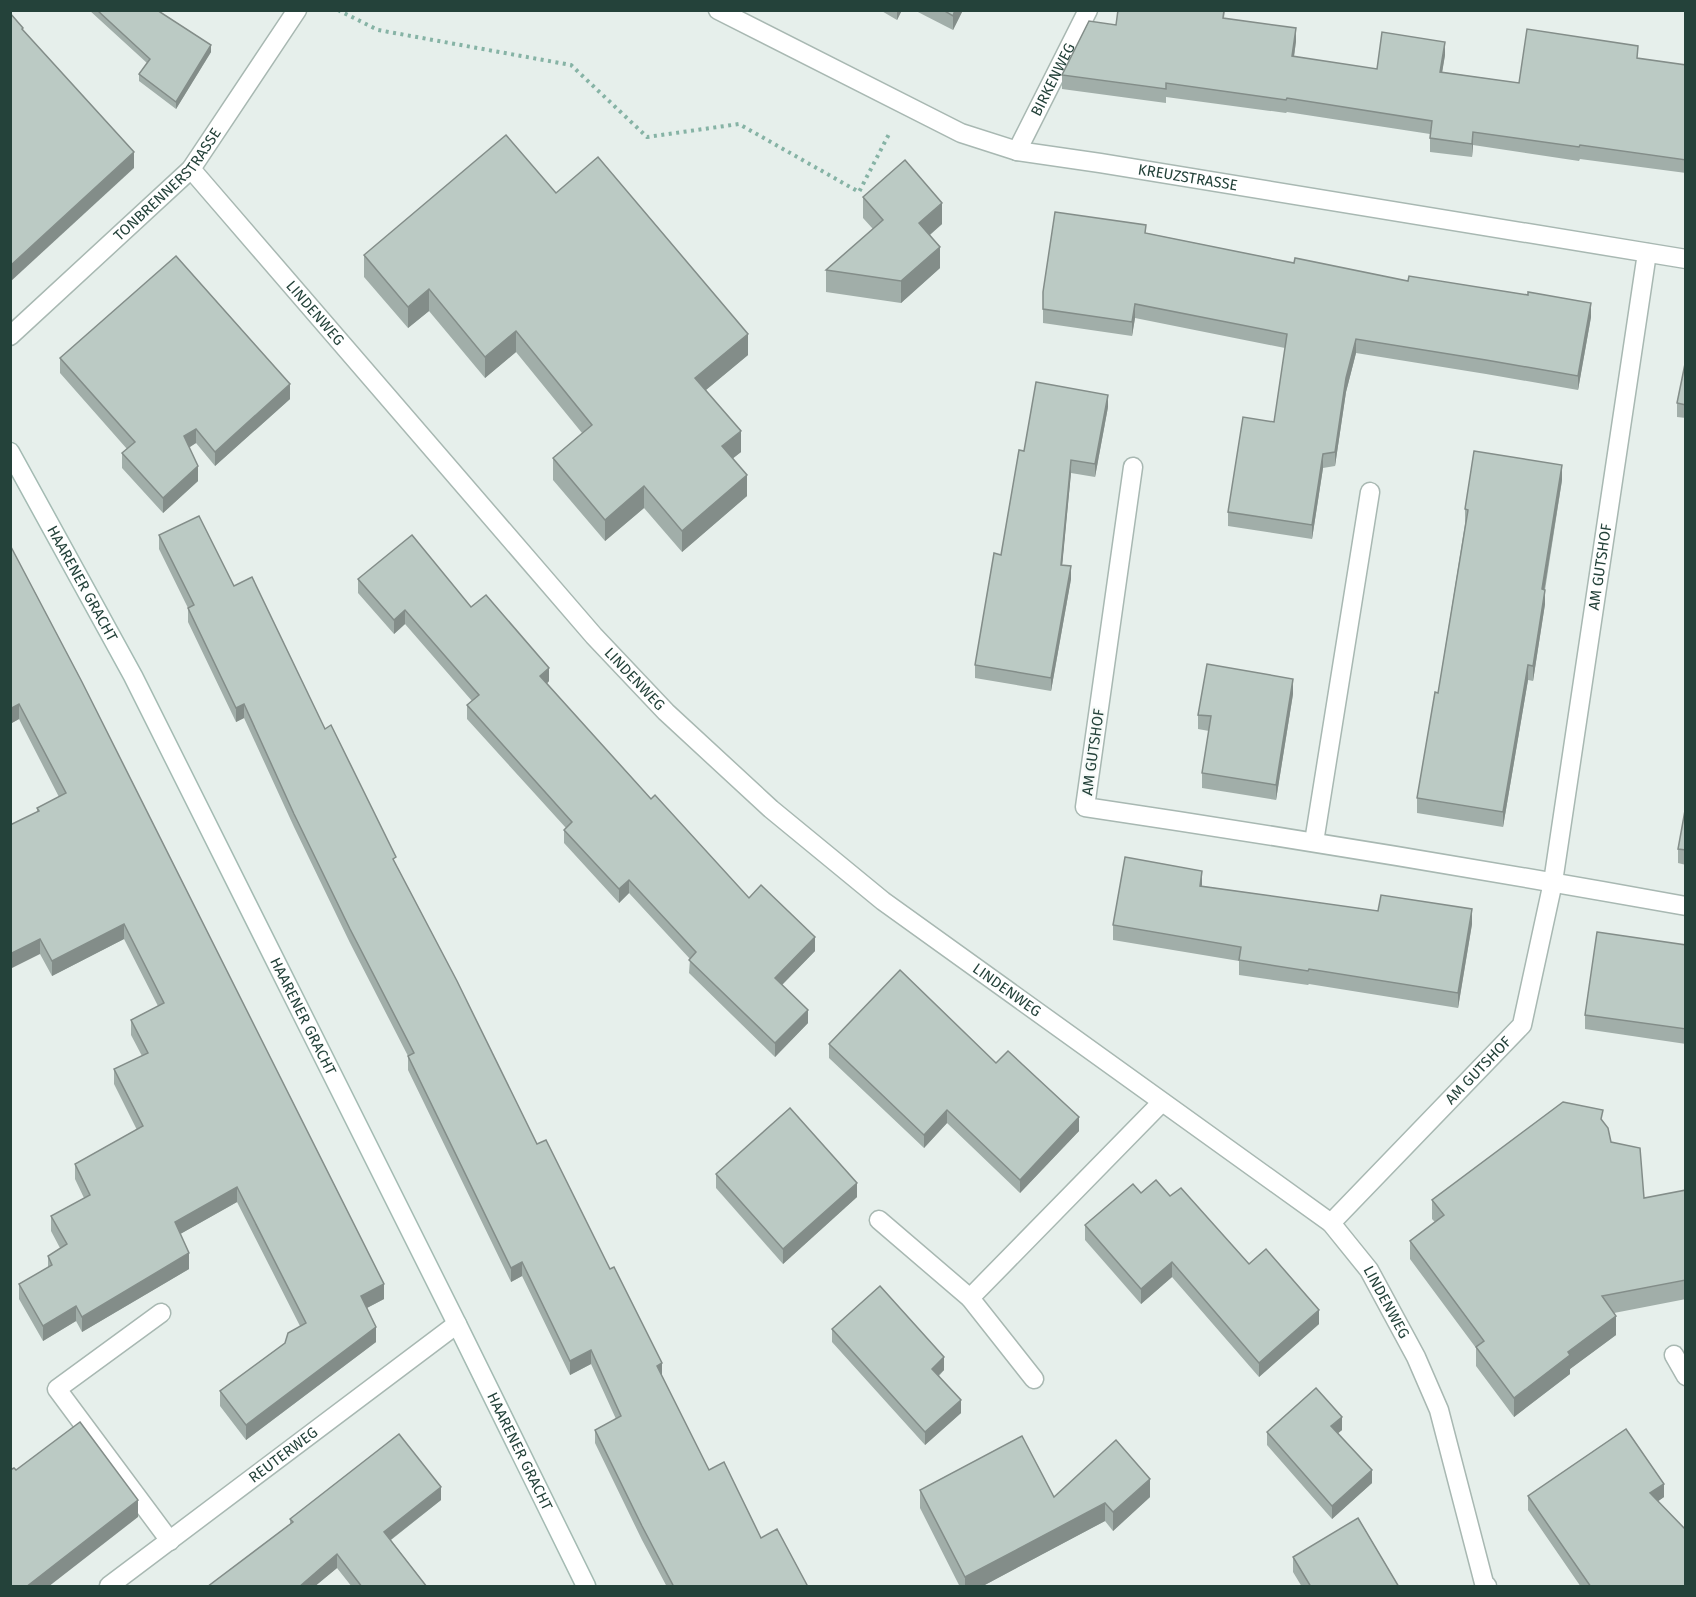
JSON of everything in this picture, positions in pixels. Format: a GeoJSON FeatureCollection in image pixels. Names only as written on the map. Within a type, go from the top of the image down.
{"type":"FeatureCollection","features":[{"type":"Feature","properties":{"kind":"street","name":"TONBRENNERSTRASSE"},"geometry":{"type":"LineString","coordinates":[[10,336],[191,170],[297,10]]}},
{"type":"Feature","properties":{"kind":"street","name":"KREUZSTRASSE"},"geometry":{"type":"LineString","coordinates":[[718,10],[961,133],[1017,151],[1686,260]]}},
{"type":"Feature","properties":{"kind":"street","name":"BIRKENWEG"},"geometry":{"type":"LineString","coordinates":[[1017,151],[1088,10]]}},
{"type":"Feature","properties":{"kind":"street","name":"LINDENWEG"},"geometry":{"type":"LineString","coordinates":[[191,170],[586,627],[666,712],[771,808],[883,901],[1331,1223],[1369,1270],[1416,1357],[1439,1410],[1484,1585]]}},
{"type":"Feature","properties":{"kind":"street","name":"AM GUTSHOF"},"geometry":{"type":"LineString","coordinates":[[1331,1223],[1522,1025],[1553,882],[1647,253]]}},
{"type":"Feature","properties":{"kind":"street","name":"HAARENER GRACHT"},"geometry":{"type":"LineString","coordinates":[[10,452],[133,676],[586,1587]]}},
{"type":"Feature","properties":{"kind":"street","name":"AM GUTSHOF"},"geometry":{"type":"LineString","coordinates":[[1133,467],[1085,807],[1314,842],[1686,906]]}},
{"type":"Feature","properties":{"kind":"street"},"geometry":{"type":"LineString","coordinates":[[1314,842],[1370,492]]}},
{"type":"Feature","properties":{"kind":"street"},"geometry":{"type":"LineString","coordinates":[[970,1298],[1161,1102]]}},
{"type":"Feature","properties":{"kind":"street"},"geometry":{"type":"LineString","coordinates":[[879,1220],[970,1298],[1034,1379]]}},
{"type":"Feature","properties":{"kind":"street"},"geometry":{"type":"LineString","coordinates":[[161,1313],[57,1389],[170,1540]]}},
{"type":"Feature","properties":{"kind":"street","name":"REUTERWEG"},"geometry":{"type":"LineString","coordinates":[[109,1587],[457,1324]]}},
{"type":"Feature","properties":{"kind":"street"},"geometry":{"type":"LineString","coordinates":[[1674,1355],[1686,1376]]}},
{"type":"Feature","properties":{"kind":"path"},"geometry":{"type":"LineString","coordinates":[[338,10],[378,30],[571,65],[647,137],[739,124],[859,192],[906,105]]}},
{"type":"Feature","properties":{"kind":"building"},"geometry":{"type":"Polygon","coordinates":[[[97,10],[157,10],[211,45],[176,102],[139,74],[150,59],[97,10]]]}},
{"type":"Feature","properties":{"kind":"building"},"geometry":{"type":"Polygon","coordinates":[[[943,10],[955,10],[953,16],[943,10]]]}},
{"type":"Feature","properties":{"kind":"building"},"geometry":{"type":"Polygon","coordinates":[[[1118,10],[1224,10],[1223,18],[1296,28],[1292,56],[1377,69],[1382,32],[1445,42],[1440,72],[1519,83],[1527,29],[1638,46],[1637,58],[1686,65],[1686,160],[1473,132],[1472,144],[1430,138],[1432,121],[1287,98],[1286,100],[1166,83],[1166,89],[1062,75],[1089,21],[1116,25],[1118,10]]]}},
{"type":"Feature","properties":{"kind":"building"},"geometry":{"type":"Polygon","coordinates":[[[10,13],[134,152],[10,266],[10,13]]]}},
{"type":"Feature","properties":{"kind":"building"},"geometry":{"type":"Polygon","coordinates":[[[506,135],[556,193],[598,157],[748,334],[695,378],[741,431],[722,446],[747,475],[682,531],[644,486],[605,520],[553,458],[592,425],[516,331],[485,357],[429,289],[408,307],[364,255],[506,135]]]}},
{"type":"Feature","properties":{"kind":"building"},"geometry":{"type":"Polygon","coordinates":[[[905,160],[942,203],[919,223],[940,247],[901,281],[826,270],[883,220],[863,197],[905,160]]]}},
{"type":"Feature","properties":{"kind":"building"},"geometry":{"type":"Polygon","coordinates":[[[1055,212],[1146,225],[1145,233],[1294,263],[1295,258],[1408,281],[1409,276],[1591,303],[1578,376],[1356,339],[1346,378],[1335,452],[1323,454],[1312,525],[1228,512],[1243,417],[1274,422],[1287,334],[1135,304],[1132,322],[1043,309],[1043,292],[1055,212]]]}},
{"type":"Feature","properties":{"kind":"building"},"geometry":{"type":"Polygon","coordinates":[[[176,256],[290,384],[215,452],[196,429],[184,436],[198,466],[163,498],[122,453],[135,442],[60,358],[176,256]]]}},
{"type":"Feature","properties":{"kind":"building"},"geometry":{"type":"Polygon","coordinates":[[[1686,359],[1686,405],[1677,403],[1686,359]]]}},
{"type":"Feature","properties":{"kind":"building"},"geometry":{"type":"Polygon","coordinates":[[[1036,382],[1108,395],[1095,464],[1071,460],[1061,565],[1071,566],[1051,678],[975,665],[994,553],[1001,555],[1019,450],[1024,451],[1036,382]]]}},
{"type":"Feature","properties":{"kind":"building"},"geometry":{"type":"Polygon","coordinates":[[[1474,451],[1562,465],[1542,589],[1545,590],[1533,666],[1528,665],[1503,812],[1417,798],[1435,692],[1438,693],[1468,510],[1465,509],[1474,451]]]}},
{"type":"Feature","properties":{"kind":"building"},"geometry":{"type":"Polygon","coordinates":[[[199,516],[234,586],[252,577],[325,729],[331,725],[396,857],[393,859],[457,981],[537,1144],[546,1140],[610,1269],[614,1267],[662,1363],[657,1366],[709,1470],[724,1462],[761,1538],[777,1529],[807,1585],[804,1587],[674,1587],[595,1430],[621,1416],[591,1350],[570,1361],[522,1262],[511,1268],[408,1056],[414,1053],[350,929],[244,704],[236,708],[188,608],[194,605],[159,535],[199,516]]]}},
{"type":"Feature","properties":{"kind":"building"},"geometry":{"type":"Polygon","coordinates":[[[412,535],[471,607],[486,595],[549,668],[540,676],[651,799],[655,795],[749,898],[761,885],[815,937],[775,978],[808,1010],[775,1043],[689,960],[696,952],[629,880],[619,889],[564,830],[572,822],[467,705],[479,695],[405,610],[394,620],[358,579],[412,535]]]}},
{"type":"Feature","properties":{"kind":"building"},"geometry":{"type":"Polygon","coordinates":[[[10,545],[82,682],[384,1284],[361,1296],[376,1327],[246,1425],[220,1391],[285,1343],[288,1333],[306,1323],[237,1187],[175,1222],[189,1253],[82,1317],[76,1306],[43,1326],[19,1284],[52,1265],[48,1256],[67,1244],[51,1216],[90,1195],[75,1164],[143,1126],[114,1069],[148,1053],[131,1020],[164,1003],[124,924],[52,961],[40,939],[10,954],[10,825],[39,811],[37,808],[66,793],[19,704],[10,709],[10,545]]]}},
{"type":"Feature","properties":{"kind":"building"},"geometry":{"type":"Polygon","coordinates":[[[1207,664],[1293,679],[1276,785],[1202,773],[1211,716],[1198,715],[1207,664]]]}},
{"type":"Feature","properties":{"kind":"building"},"geometry":{"type":"Polygon","coordinates":[[[1686,805],[1686,850],[1678,849],[1686,805]]]}},
{"type":"Feature","properties":{"kind":"building"},"geometry":{"type":"Polygon","coordinates":[[[1125,857],[1202,871],[1200,886],[1378,911],[1381,895],[1472,909],[1458,993],[1239,960],[1241,947],[1113,925],[1125,857]]]}},
{"type":"Feature","properties":{"kind":"building"},"geometry":{"type":"Polygon","coordinates":[[[1597,932],[1686,945],[1686,1029],[1585,1015],[1597,932]]]}},
{"type":"Feature","properties":{"kind":"building"},"geometry":{"type":"Polygon","coordinates":[[[900,970],[996,1063],[1008,1051],[1079,1117],[1020,1180],[947,1110],[924,1135],[829,1044],[900,970]]]}},
{"type":"Feature","properties":{"kind":"building"},"geometry":{"type":"Polygon","coordinates":[[[1563,1102],[1603,1110],[1601,1119],[1608,1128],[1611,1142],[1640,1148],[1644,1198],[1686,1190],[1686,1280],[1602,1296],[1616,1316],[1568,1352],[1570,1355],[1514,1398],[1476,1347],[1484,1341],[1410,1241],[1444,1215],[1432,1200],[1563,1102]]]}},
{"type":"Feature","properties":{"kind":"building"},"geometry":{"type":"Polygon","coordinates":[[[790,1108],[857,1183],[783,1249],[716,1174],[790,1108]]]}},
{"type":"Feature","properties":{"kind":"building"},"geometry":{"type":"Polygon","coordinates":[[[1156,1180],[1170,1196],[1181,1188],[1249,1264],[1266,1249],[1319,1310],[1259,1363],[1172,1262],[1141,1289],[1085,1225],[1133,1184],[1141,1193],[1156,1180]]]}},
{"type":"Feature","properties":{"kind":"building"},"geometry":{"type":"Polygon","coordinates":[[[880,1286],[944,1357],[932,1369],[961,1400],[925,1432],[832,1329],[880,1286]]]}},
{"type":"Feature","properties":{"kind":"building"},"geometry":{"type":"Polygon","coordinates":[[[1316,1388],[1342,1417],[1331,1426],[1372,1470],[1332,1506],[1267,1432],[1316,1388]]]}},
{"type":"Feature","properties":{"kind":"building"},"geometry":{"type":"Polygon","coordinates":[[[80,1422],[138,1500],[26,1587],[10,1587],[10,1470],[14,1468],[16,1470],[80,1422]]]}},
{"type":"Feature","properties":{"kind":"building"},"geometry":{"type":"Polygon","coordinates":[[[1626,1429],[1664,1484],[1650,1493],[1686,1530],[1686,1587],[1591,1587],[1528,1496],[1626,1429]]]}},
{"type":"Feature","properties":{"kind":"building"},"geometry":{"type":"Polygon","coordinates":[[[399,1434],[441,1487],[384,1532],[427,1587],[362,1587],[337,1554],[299,1587],[207,1587],[293,1522],[290,1519],[399,1434]]]}},
{"type":"Feature","properties":{"kind":"building"},"geometry":{"type":"Polygon","coordinates":[[[1022,1436],[1054,1497],[1116,1440],[1150,1479],[1113,1512],[1105,1503],[965,1577],[920,1490],[1022,1436]]]}},
{"type":"Feature","properties":{"kind":"building"},"geometry":{"type":"Polygon","coordinates":[[[1358,1518],[1399,1587],[1311,1587],[1293,1557],[1358,1518]]]}}]}
